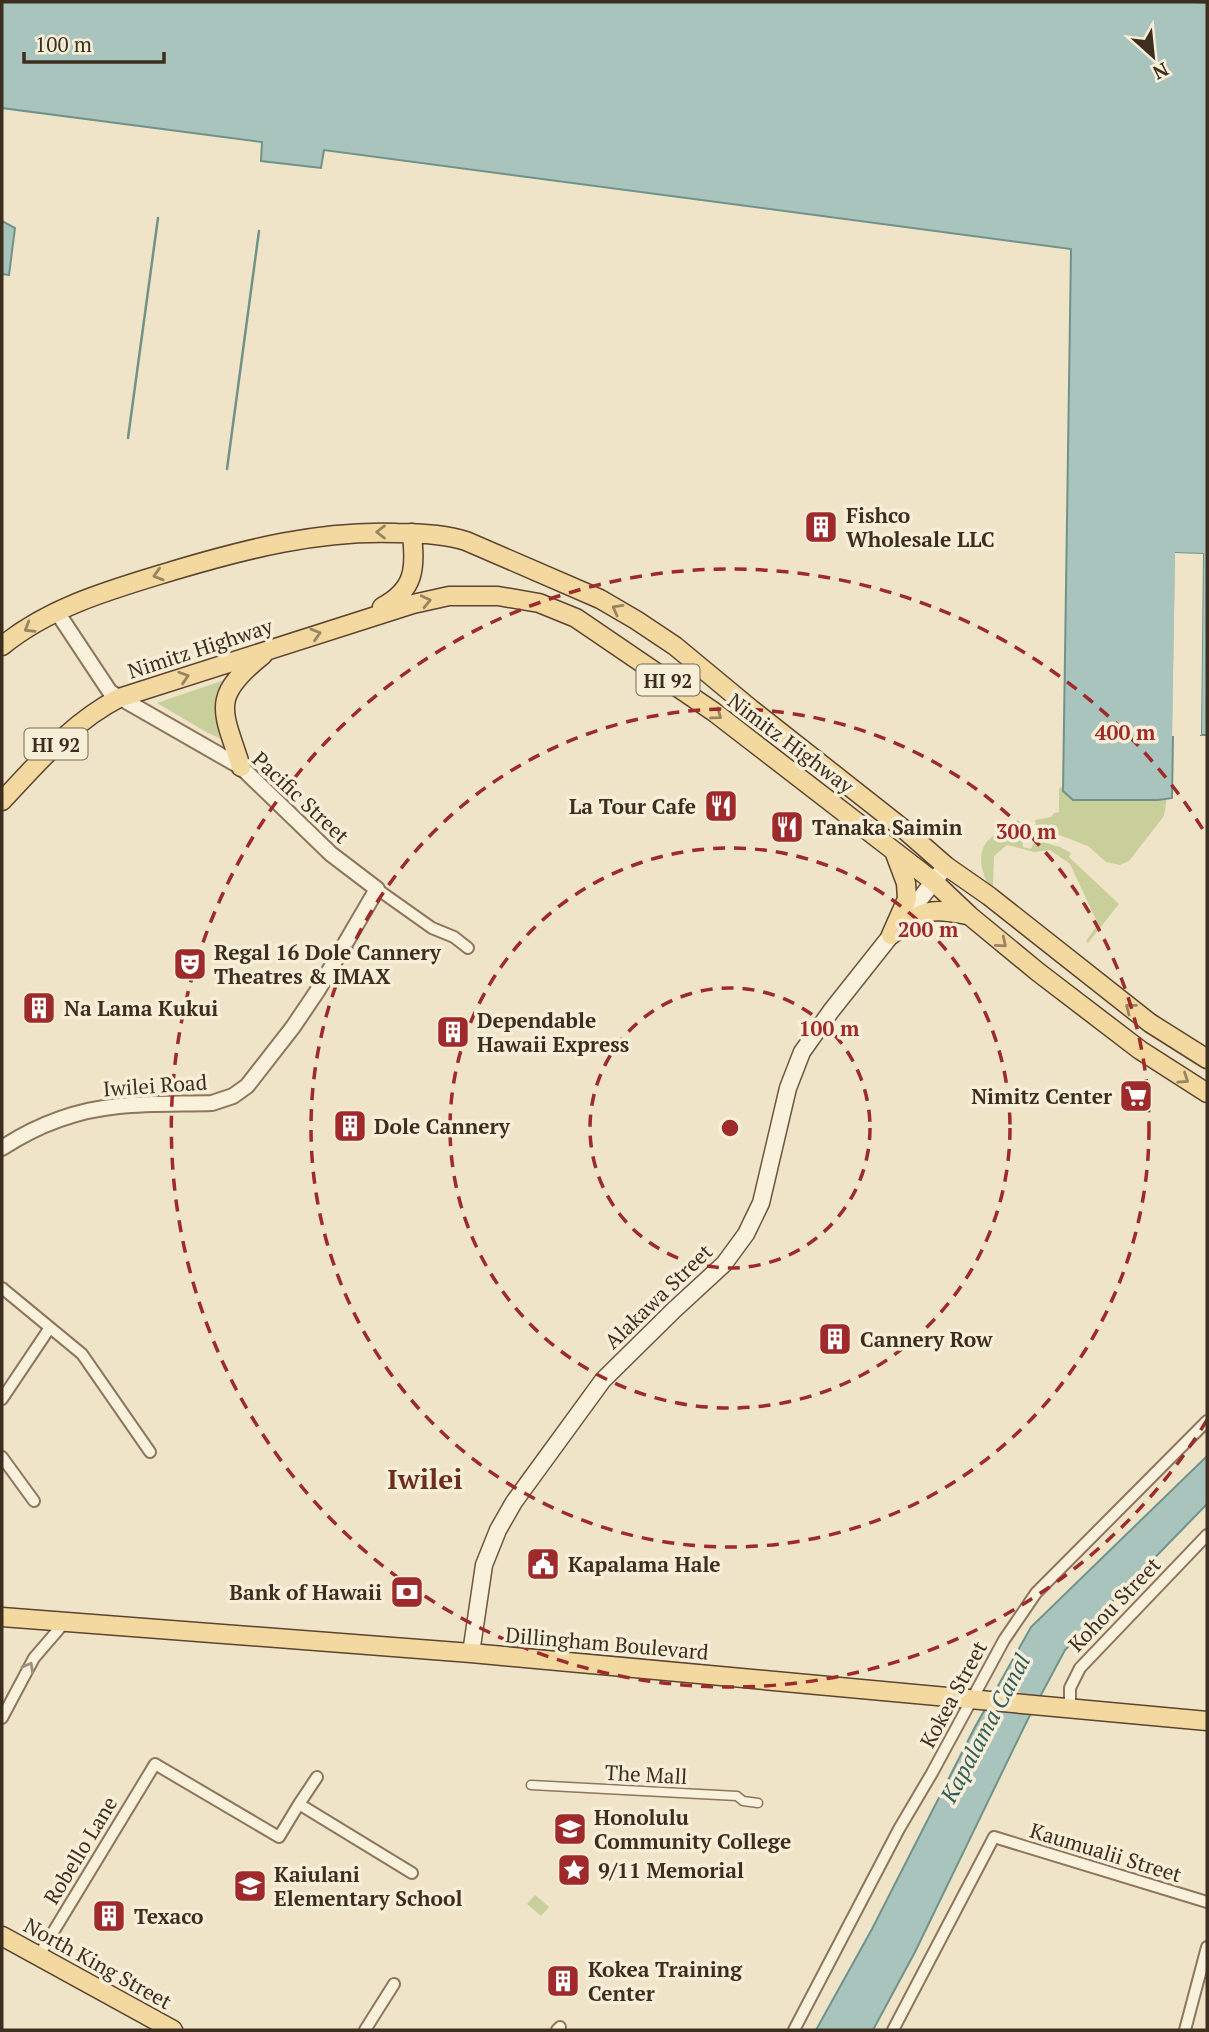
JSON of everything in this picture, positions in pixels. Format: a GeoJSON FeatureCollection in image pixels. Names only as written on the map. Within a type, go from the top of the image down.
{"type":"FeatureCollection","features":[{"type":"Feature","properties":{"kind":"main road","name":"Nimitz Highway"},"geometry":{"type":"LineString","coordinates":[[2,646],[57,612],[113,589],[259,546],[348,533],[412,533],[454,537],[466,541],[600,599],[675,646],[946,866],[989,896],[1150,1023],[1207,1059]]}},
{"type":"Feature","properties":{"kind":"main road"},"geometry":{"type":"LineString","coordinates":[[361,620],[395,600],[409,583],[414,559],[412,533]]}},
{"type":"Feature","properties":{"kind":"main road","name":"Nimitz Highway"},"geometry":{"type":"LineString","coordinates":[[2,802],[66,734],[101,708],[120,698],[361,620],[432,600],[471,595],[527,600],[576,618],[714,712],[933,881],[970,916],[1038,972],[1140,1049],[1207,1093]]}},
{"type":"Feature","properties":{"kind":"main road"},"geometry":{"type":"LineString","coordinates":[[241,767],[227,726],[226,699],[231,686],[243,671],[272,648]]}},
{"type":"Feature","properties":{"kind":"main road"},"geometry":{"type":"LineString","coordinates":[[891,935],[907,899],[906,883],[894,851]]}},
{"type":"Feature","properties":{"kind":"main road","name":"Alakawa Street"},"geometry":{"type":"LineString","coordinates":[[471,1653],[483,1572],[505,1516],[603,1380],[724,1264],[746,1234],[765,1190],[788,1088],[802,1052],[831,1011],[946,866]]}},
{"type":"Feature","properties":{"kind":"main road"},"geometry":{"type":"LineString","coordinates":[[891,935],[917,915],[934,910],[970,916]]}},
{"type":"Feature","properties":{"kind":"main road","name":"Dillingham Boulevard"},"geometry":{"type":"LineString","coordinates":[[2,1617],[471,1653],[1207,1721]]}},
{"type":"Feature","properties":{"kind":"main road","name":"North King Street"},"geometry":{"type":"LineString","coordinates":[[2,1936],[173,2030]]}},
{"type":"Feature","properties":{"kind":"street","name":"Pacific Street"},"geometry":{"type":"LineString","coordinates":[[57,612],[110,692],[241,767],[331,854],[432,928],[454,937],[468,948]]}},
{"type":"Feature","properties":{"kind":"street","name":"Iwilei Road"},"geometry":{"type":"LineString","coordinates":[[2,1147],[34,1130],[83,1112],[121,1105],[212,1103],[240,1091],[305,1010],[377,889]]}},
{"type":"Feature","properties":{"kind":"street"},"geometry":{"type":"LineString","coordinates":[[2,1289],[78,1350],[150,1452]]}},
{"type":"Feature","properties":{"kind":"street"},"geometry":{"type":"LineString","coordinates":[[2,1399],[49,1328]]}},
{"type":"Feature","properties":{"kind":"street","name":"Kokea Street"},"geometry":{"type":"LineString","coordinates":[[794,2030],[900,1829],[932,1773],[980,1701],[1004,1640],[1036,1593],[1207,1421]]}},
{"type":"Feature","properties":{"kind":"street"},"geometry":{"type":"LineString","coordinates":[[2,1457],[34,1502]]}},
{"type":"Feature","properties":{"kind":"street","name":"Kohou Street"},"geometry":{"type":"LineString","coordinates":[[1070,1709],[1069,1688],[1080,1668],[1207,1535]]}},
{"type":"Feature","properties":{"kind":"street"},"geometry":{"type":"LineString","coordinates":[[2,1718],[34,1658],[65,1622]]}},
{"type":"Feature","properties":{"kind":"street","name":"Robello Lane"},"geometry":{"type":"LineString","coordinates":[[38,1957],[155,1764],[279,1837],[299,1804]]}},
{"type":"Feature","properties":{"kind":"street"},"geometry":{"type":"LineString","coordinates":[[317,1777],[299,1804],[412,1873]]}},
{"type":"Feature","properties":{"kind":"street","name":"The Mall"},"geometry":{"type":"LineString","coordinates":[[531,1785],[737,1796],[743,1801],[758,1803]]}},
{"type":"Feature","properties":{"kind":"street","name":"Kaumualii Street"},"geometry":{"type":"LineString","coordinates":[[893,2030],[994,1837],[1207,1902]]}},
{"type":"Feature","properties":{"kind":"street"},"geometry":{"type":"LineString","coordinates":[[1185,2030],[1207,1947]]}},
{"type":"Feature","properties":{"kind":"street"},"geometry":{"type":"LineString","coordinates":[[365,2030],[394,1984]]}},
{"type":"Feature","properties":{"kind":"green space"},"geometry":{"type":"Polygon","coordinates":[[[233,677],[230,743],[157,703],[233,677]]]}},
{"type":"Feature","properties":{"kind":"green space"},"geometry":{"type":"Polygon","coordinates":[[[1063,787],[1063,791],[1073,800],[1167,798],[1164,816],[1129,861],[1120,865],[1106,862],[1088,846],[1036,826],[1035,820],[1051,817],[1059,812],[1059,788],[1063,787]]]}},
{"type":"Feature","properties":{"kind":"green space"},"geometry":{"type":"Polygon","coordinates":[[[1017,833],[1022,839],[1023,847],[1031,849],[1035,840],[1071,853],[1069,857],[1119,904],[1088,943],[1086,941],[1098,924],[1070,864],[1050,850],[1034,852],[1007,845],[994,856],[993,886],[989,885],[983,873],[982,853],[994,835],[1017,833]]]}},
{"type":"Feature","properties":{"kind":"green space"},"geometry":{"type":"Polygon","coordinates":[[[535,1895],[549,1907],[541,1916],[527,1904],[535,1895]]]}},
{"type":"Feature","properties":{"kind":"water"},"geometry":{"type":"Polygon","coordinates":[[[2,2],[1207,3],[1207,735],[1201,735],[1203,554],[1176,553],[1172,798],[1073,800],[1063,791],[1071,249],[324,150],[321,168],[261,161],[262,142],[2,108],[2,2]]]}},
{"type":"Feature","properties":{"kind":"water"},"geometry":{"type":"Polygon","coordinates":[[[2,221],[15,228],[9,275],[2,274],[2,221]]]}},
{"type":"Feature","properties":{"kind":"water","name":"Kapalama Canal"},"geometry":{"type":"Polygon","coordinates":[[[1207,1456],[1207,1504],[1065,1650],[1027,1721],[915,1952],[873,2030],[816,2030],[872,1929],[975,1727],[1031,1627],[1207,1456]]]}},
{"type":"Feature","properties":{"kind":"pier"},"geometry":{"type":"Polygon","coordinates":[[[1175,553],[1203,554],[1201,735],[1197,735],[1199,557],[1179,557],[1176,736],[1172,736],[1175,553]]]}},
{"type":"Feature","properties":{"kind":"waterway"},"geometry":{"type":"LineString","coordinates":[[128,438],[158,218]]}},
{"type":"Feature","properties":{"kind":"waterway"},"geometry":{"type":"LineString","coordinates":[[227,469],[259,231]]}},
{"type":"Feature","properties":{"kind":"place","name":"Fishco Wholesale LLC"},"geometry":{"type":"Point","coordinates":[821,527]}},
{"type":"Feature","properties":{"kind":"place","name":"La Tour Cafe"},"geometry":{"type":"Point","coordinates":[721,806]}},
{"type":"Feature","properties":{"kind":"place","name":"Tanaka Saimin"},"geometry":{"type":"Point","coordinates":[787,827]}},
{"type":"Feature","properties":{"kind":"place","name":"Regal 16 Dole Cannery Theatres & IMAX"},"geometry":{"type":"Point","coordinates":[190,964]}},
{"type":"Feature","properties":{"kind":"place","name":"Na Lama Kukui"},"geometry":{"type":"Point","coordinates":[39,1008]}},
{"type":"Feature","properties":{"kind":"place","name":"Dependable Hawaii Express"},"geometry":{"type":"Point","coordinates":[453,1032]}},
{"type":"Feature","properties":{"kind":"place","name":"Nimitz Center"},"geometry":{"type":"Point","coordinates":[1136,1096]}},
{"type":"Feature","properties":{"kind":"place","name":"Dole Cannery"},"geometry":{"type":"Point","coordinates":[350,1126]}},
{"type":"Feature","properties":{"kind":"place","name":"Cannery Row"},"geometry":{"type":"Point","coordinates":[835,1339]}},
{"type":"Feature","properties":{"kind":"place","name":"Kapalama Hale"},"geometry":{"type":"Point","coordinates":[543,1564]}},
{"type":"Feature","properties":{"kind":"place","name":"Bank of Hawaii"},"geometry":{"type":"Point","coordinates":[407,1592]}},
{"type":"Feature","properties":{"kind":"place","name":"Honolulu Community College"},"geometry":{"type":"Point","coordinates":[570,1829]}},
{"type":"Feature","properties":{"kind":"place","name":"9/11 Memorial"},"geometry":{"type":"Point","coordinates":[574,1870]}},
{"type":"Feature","properties":{"kind":"place","name":"Kaiulani Elementary School"},"geometry":{"type":"Point","coordinates":[250,1886]}},
{"type":"Feature","properties":{"kind":"place","name":"Texaco"},"geometry":{"type":"Point","coordinates":[109,1916]}},
{"type":"Feature","properties":{"kind":"place","name":"Kokea Training Center"},"geometry":{"type":"Point","coordinates":[563,1981]}},
{"type":"Feature","properties":{"kind":"district","name":"Iwilei"},"geometry":{"type":"Point","coordinates":[425,1478]}}]}
